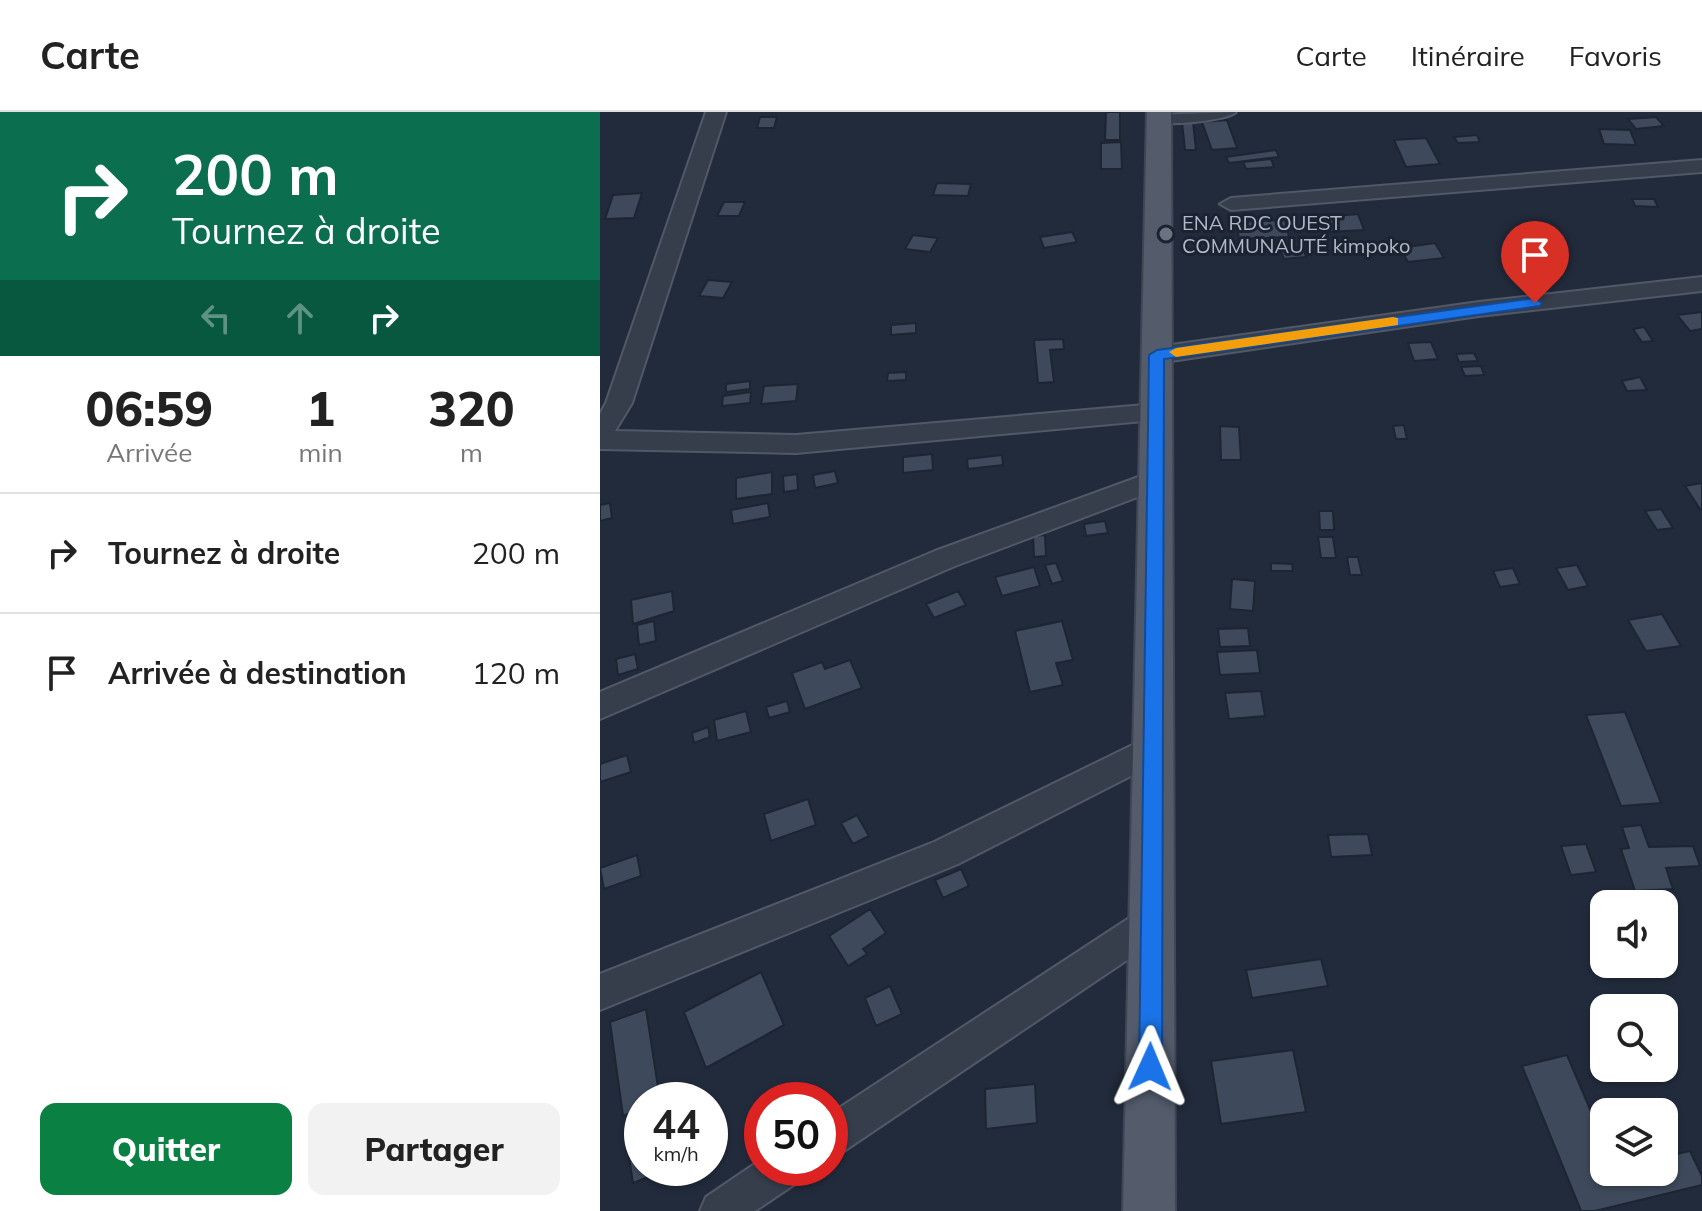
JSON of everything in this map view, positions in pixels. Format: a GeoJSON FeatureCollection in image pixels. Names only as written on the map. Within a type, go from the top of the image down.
{"type":"FeatureCollection","features":[{"type":"Feature","properties":{"kind":"main road"},"geometry":{"type":"LineString","coordinates":[[1149,1211],[1159,116]]}},
{"type":"Feature","properties":{"kind":"street"},"geometry":{"type":"LineString","coordinates":[[716,112],[619,403],[600,438],[796,444],[1156,413]]}},
{"type":"Feature","properties":{"kind":"street"},"geometry":{"type":"LineString","coordinates":[[1159,116],[1226,112]]}},
{"type":"Feature","properties":{"kind":"street"},"geometry":{"type":"LineString","coordinates":[[1231,204],[1702,166]]}},
{"type":"Feature","properties":{"kind":"street"},"geometry":{"type":"LineString","coordinates":[[1157,355],[1479,309],[1702,284]]}},
{"type":"Feature","properties":{"kind":"street"},"geometry":{"type":"LineString","coordinates":[[600,706],[790,623],[1077,507],[1155,480]]}},
{"type":"Feature","properties":{"kind":"street"},"geometry":{"type":"LineString","coordinates":[[600,992],[946,853],[1153,749]]}},
{"type":"Feature","properties":{"kind":"street"},"geometry":{"type":"LineString","coordinates":[[848,1125],[1152,923]]}},
{"type":"Feature","properties":{"kind":"street"},"geometry":{"type":"LineString","coordinates":[[720,1211],[757,1186]]}},
{"type":"Feature","properties":{"kind":"building"},"geometry":{"type":"Polygon","coordinates":[[[1106,112],[1120,112],[1120,140],[1105,140],[1106,112]]]}},
{"type":"Feature","properties":{"kind":"building"},"geometry":{"type":"Polygon","coordinates":[[[760,117],[777,117],[774,128],[757,128],[760,117]]]}},
{"type":"Feature","properties":{"kind":"building"},"geometry":{"type":"Polygon","coordinates":[[[1656,117],[1664,126],[1636,129],[1628,119],[1656,117]]]}},
{"type":"Feature","properties":{"kind":"building"},"geometry":{"type":"Polygon","coordinates":[[[1227,120],[1237,148],[1212,150],[1202,122],[1227,120]]]}},
{"type":"Feature","properties":{"kind":"building"},"geometry":{"type":"Polygon","coordinates":[[[1182,122],[1193,122],[1196,150],[1185,150],[1182,122]]]}},
{"type":"Feature","properties":{"kind":"building"},"geometry":{"type":"Polygon","coordinates":[[[1599,129],[1630,130],[1636,145],[1604,144],[1599,129]]]}},
{"type":"Feature","properties":{"kind":"building"},"geometry":{"type":"Polygon","coordinates":[[[1477,135],[1480,142],[1458,143],[1454,137],[1477,135]]]}},
{"type":"Feature","properties":{"kind":"building"},"geometry":{"type":"Polygon","coordinates":[[[1426,138],[1440,164],[1406,167],[1394,140],[1426,138]]]}},
{"type":"Feature","properties":{"kind":"building"},"geometry":{"type":"Polygon","coordinates":[[[1121,142],[1122,169],[1101,169],[1101,143],[1121,142]]]}},
{"type":"Feature","properties":{"kind":"building"},"geometry":{"type":"Polygon","coordinates":[[[1276,150],[1279,157],[1229,163],[1226,157],[1276,150]]]}},
{"type":"Feature","properties":{"kind":"building"},"geometry":{"type":"Polygon","coordinates":[[[1271,159],[1274,167],[1246,169],[1243,162],[1271,159]]]}},
{"type":"Feature","properties":{"kind":"building"},"geometry":{"type":"Polygon","coordinates":[[[937,183],[971,184],[968,196],[933,195],[937,183]]]}},
{"type":"Feature","properties":{"kind":"building"},"geometry":{"type":"Polygon","coordinates":[[[642,193],[634,218],[605,219],[613,195],[642,193]]]}},
{"type":"Feature","properties":{"kind":"building"},"geometry":{"type":"Polygon","coordinates":[[[1632,199],[1654,199],[1658,207],[1635,206],[1632,199]]]}},
{"type":"Feature","properties":{"kind":"building"},"geometry":{"type":"Polygon","coordinates":[[[724,202],[745,202],[739,216],[717,216],[724,202]]]}},
{"type":"Feature","properties":{"kind":"building"},"geometry":{"type":"Polygon","coordinates":[[[1358,214],[1364,230],[1326,232],[1321,217],[1358,214]]]}},
{"type":"Feature","properties":{"kind":"building"},"geometry":{"type":"Polygon","coordinates":[[[1285,220],[1289,237],[1239,239],[1236,222],[1285,220]]]}},
{"type":"Feature","properties":{"kind":"building"},"geometry":{"type":"Polygon","coordinates":[[[1072,232],[1077,242],[1044,248],[1040,237],[1072,232]]]}},
{"type":"Feature","properties":{"kind":"building"},"geometry":{"type":"Polygon","coordinates":[[[913,235],[938,238],[930,252],[905,249],[913,235]]]}},
{"type":"Feature","properties":{"kind":"building"},"geometry":{"type":"Polygon","coordinates":[[[1543,238],[1552,251],[1522,254],[1514,242],[1543,238]]]}},
{"type":"Feature","properties":{"kind":"building"},"geometry":{"type":"Polygon","coordinates":[[[1435,243],[1444,258],[1408,262],[1400,248],[1435,243]]]}},
{"type":"Feature","properties":{"kind":"building"},"geometry":{"type":"Polygon","coordinates":[[[1303,247],[1306,257],[1284,259],[1280,249],[1303,247]]]}},
{"type":"Feature","properties":{"kind":"building"},"geometry":{"type":"Polygon","coordinates":[[[708,280],[732,282],[723,298],[699,296],[708,280]]]}},
{"type":"Feature","properties":{"kind":"building"},"geometry":{"type":"Polygon","coordinates":[[[1702,312],[1702,329],[1690,331],[1677,315],[1702,312]]]}},
{"type":"Feature","properties":{"kind":"building"},"geometry":{"type":"Polygon","coordinates":[[[916,323],[916,333],[891,335],[891,325],[916,323]]]}},
{"type":"Feature","properties":{"kind":"building"},"geometry":{"type":"Polygon","coordinates":[[[1644,327],[1653,341],[1642,342],[1633,329],[1644,327]]]}},
{"type":"Feature","properties":{"kind":"building"},"geometry":{"type":"Polygon","coordinates":[[[1063,339],[1064,349],[1050,350],[1054,382],[1038,383],[1034,340],[1063,339]]]}},
{"type":"Feature","properties":{"kind":"building"},"geometry":{"type":"Polygon","coordinates":[[[1431,342],[1438,359],[1414,361],[1408,343],[1431,342]]]}},
{"type":"Feature","properties":{"kind":"building"},"geometry":{"type":"Polygon","coordinates":[[[1474,353],[1478,361],[1459,362],[1456,354],[1474,353]]]}},
{"type":"Feature","properties":{"kind":"building"},"geometry":{"type":"Polygon","coordinates":[[[1481,366],[1484,375],[1465,376],[1461,367],[1481,366]]]}},
{"type":"Feature","properties":{"kind":"building"},"geometry":{"type":"Polygon","coordinates":[[[906,372],[906,380],[887,381],[888,373],[906,372]]]}},
{"type":"Feature","properties":{"kind":"building"},"geometry":{"type":"Polygon","coordinates":[[[1640,377],[1647,390],[1627,391],[1622,381],[1640,377]]]}},
{"type":"Feature","properties":{"kind":"building"},"geometry":{"type":"Polygon","coordinates":[[[750,381],[750,389],[726,392],[726,384],[750,381]]]}},
{"type":"Feature","properties":{"kind":"building"},"geometry":{"type":"Polygon","coordinates":[[[798,384],[796,401],[761,404],[764,386],[798,384]]]}},
{"type":"Feature","properties":{"kind":"building"},"geometry":{"type":"Polygon","coordinates":[[[751,392],[750,403],[722,406],[723,396],[751,392]]]}},
{"type":"Feature","properties":{"kind":"building"},"geometry":{"type":"Polygon","coordinates":[[[1404,425],[1407,439],[1396,439],[1393,426],[1404,425]]]}},
{"type":"Feature","properties":{"kind":"building"},"geometry":{"type":"Polygon","coordinates":[[[1220,426],[1239,427],[1241,460],[1221,460],[1220,426]]]}},
{"type":"Feature","properties":{"kind":"building"},"geometry":{"type":"Polygon","coordinates":[[[932,454],[933,470],[903,473],[903,457],[932,454]]]}},
{"type":"Feature","properties":{"kind":"building"},"geometry":{"type":"Polygon","coordinates":[[[1002,455],[1003,465],[968,469],[967,459],[1002,455]]]}},
{"type":"Feature","properties":{"kind":"building"},"geometry":{"type":"Polygon","coordinates":[[[835,471],[838,483],[815,488],[813,475],[835,471]]]}},
{"type":"Feature","properties":{"kind":"building"},"geometry":{"type":"Polygon","coordinates":[[[772,472],[772,494],[736,499],[736,478],[772,472]]]}},
{"type":"Feature","properties":{"kind":"building"},"geometry":{"type":"Polygon","coordinates":[[[797,474],[798,490],[784,492],[783,476],[797,474]]]}},
{"type":"Feature","properties":{"kind":"building"},"geometry":{"type":"Polygon","coordinates":[[[1702,483],[1702,509],[1700,509],[1685,486],[1702,483]]]}},
{"type":"Feature","properties":{"kind":"building"},"geometry":{"type":"Polygon","coordinates":[[[610,503],[612,518],[600,521],[600,505],[610,503]]]}},
{"type":"Feature","properties":{"kind":"building"},"geometry":{"type":"Polygon","coordinates":[[[768,503],[770,517],[733,524],[731,510],[768,503]]]}},
{"type":"Feature","properties":{"kind":"building"},"geometry":{"type":"Polygon","coordinates":[[[1661,509],[1673,528],[1657,530],[1645,511],[1661,509]]]}},
{"type":"Feature","properties":{"kind":"building"},"geometry":{"type":"Polygon","coordinates":[[[1319,511],[1333,511],[1334,530],[1320,530],[1319,511]]]}},
{"type":"Feature","properties":{"kind":"building"},"geometry":{"type":"Polygon","coordinates":[[[1105,521],[1108,533],[1086,536],[1084,524],[1105,521]]]}},
{"type":"Feature","properties":{"kind":"building"},"geometry":{"type":"Polygon","coordinates":[[[1045,535],[1046,556],[1034,557],[1033,536],[1045,535]]]}},
{"type":"Feature","properties":{"kind":"building"},"geometry":{"type":"Polygon","coordinates":[[[1318,537],[1333,537],[1336,558],[1321,558],[1318,537]]]}},
{"type":"Feature","properties":{"kind":"building"},"geometry":{"type":"Polygon","coordinates":[[[1347,557],[1358,557],[1362,575],[1350,575],[1347,557]]]}},
{"type":"Feature","properties":{"kind":"building"},"geometry":{"type":"Polygon","coordinates":[[[1056,563],[1063,581],[1052,584],[1045,565],[1056,563]]]}},
{"type":"Feature","properties":{"kind":"building"},"geometry":{"type":"Polygon","coordinates":[[[1271,563],[1292,564],[1293,571],[1271,571],[1271,563]]]}},
{"type":"Feature","properties":{"kind":"building"},"geometry":{"type":"Polygon","coordinates":[[[1577,565],[1588,586],[1568,590],[1556,568],[1577,565]]]}},
{"type":"Feature","properties":{"kind":"building"},"geometry":{"type":"Polygon","coordinates":[[[1034,567],[1040,586],[1002,596],[995,577],[1034,567]]]}},
{"type":"Feature","properties":{"kind":"building"},"geometry":{"type":"Polygon","coordinates":[[[1513,568],[1520,584],[1500,587],[1493,571],[1513,568]]]}},
{"type":"Feature","properties":{"kind":"building"},"geometry":{"type":"Polygon","coordinates":[[[1232,579],[1255,581],[1253,611],[1230,609],[1232,579]]]}},
{"type":"Feature","properties":{"kind":"building"},"geometry":{"type":"Polygon","coordinates":[[[672,591],[674,611],[633,624],[631,600],[672,591]]]}},
{"type":"Feature","properties":{"kind":"building"},"geometry":{"type":"Polygon","coordinates":[[[958,591],[966,605],[934,618],[926,604],[958,591]]]}},
{"type":"Feature","properties":{"kind":"building"},"geometry":{"type":"Polygon","coordinates":[[[1662,614],[1681,646],[1646,651],[1628,620],[1662,614]]]}},
{"type":"Feature","properties":{"kind":"building"},"geometry":{"type":"Polygon","coordinates":[[[654,621],[656,641],[639,645],[637,625],[654,621]]]}},
{"type":"Feature","properties":{"kind":"building"},"geometry":{"type":"Polygon","coordinates":[[[1062,621],[1073,660],[1056,663],[1063,685],[1030,692],[1015,631],[1062,621]]]}},
{"type":"Feature","properties":{"kind":"building"},"geometry":{"type":"Polygon","coordinates":[[[1248,628],[1250,646],[1220,647],[1218,629],[1248,628]]]}},
{"type":"Feature","properties":{"kind":"building"},"geometry":{"type":"Polygon","coordinates":[[[1257,650],[1260,673],[1220,675],[1217,652],[1257,650]]]}},
{"type":"Feature","properties":{"kind":"building"},"geometry":{"type":"Polygon","coordinates":[[[635,654],[638,669],[618,675],[616,659],[635,654]]]}},
{"type":"Feature","properties":{"kind":"building"},"geometry":{"type":"Polygon","coordinates":[[[850,660],[862,688],[805,709],[792,673],[822,662],[825,669],[850,660]]]}},
{"type":"Feature","properties":{"kind":"building"},"geometry":{"type":"Polygon","coordinates":[[[1261,691],[1265,716],[1229,719],[1225,693],[1261,691]]]}},
{"type":"Feature","properties":{"kind":"building"},"geometry":{"type":"Polygon","coordinates":[[[787,701],[790,712],[769,718],[766,707],[787,701]]]}},
{"type":"Feature","properties":{"kind":"building"},"geometry":{"type":"Polygon","coordinates":[[[746,711],[751,732],[717,741],[714,720],[746,711]]]}},
{"type":"Feature","properties":{"kind":"building"},"geometry":{"type":"Polygon","coordinates":[[[1625,712],[1661,803],[1621,806],[1586,715],[1625,712]]]}},
{"type":"Feature","properties":{"kind":"building"},"geometry":{"type":"Polygon","coordinates":[[[708,727],[710,737],[694,743],[692,733],[708,727]]]}},
{"type":"Feature","properties":{"kind":"building"},"geometry":{"type":"Polygon","coordinates":[[[627,755],[631,772],[600,782],[600,764],[627,755]]]}},
{"type":"Feature","properties":{"kind":"building"},"geometry":{"type":"Polygon","coordinates":[[[808,799],[816,825],[771,841],[764,814],[808,799]]]}},
{"type":"Feature","properties":{"kind":"building"},"geometry":{"type":"Polygon","coordinates":[[[857,815],[869,836],[853,844],[841,823],[857,815]]]}},
{"type":"Feature","properties":{"kind":"building"},"geometry":{"type":"Polygon","coordinates":[[[1641,825],[1649,847],[1693,846],[1700,866],[1666,868],[1673,889],[1635,890],[1621,849],[1629,848],[1622,827],[1641,825]]]}},
{"type":"Feature","properties":{"kind":"building"},"geometry":{"type":"Polygon","coordinates":[[[1368,834],[1372,855],[1331,857],[1328,835],[1368,834]]]}},
{"type":"Feature","properties":{"kind":"building"},"geometry":{"type":"Polygon","coordinates":[[[1586,844],[1596,872],[1571,875],[1561,846],[1586,844]]]}},
{"type":"Feature","properties":{"kind":"building"},"geometry":{"type":"Polygon","coordinates":[[[637,855],[641,876],[604,889],[600,868],[637,855]]]}},
{"type":"Feature","properties":{"kind":"building"},"geometry":{"type":"Polygon","coordinates":[[[961,869],[969,886],[943,898],[935,880],[961,869]]]}},
{"type":"Feature","properties":{"kind":"building"},"geometry":{"type":"Polygon","coordinates":[[[870,909],[886,933],[863,949],[867,954],[848,966],[829,936],[870,909]]]}},
{"type":"Feature","properties":{"kind":"building"},"geometry":{"type":"Polygon","coordinates":[[[1321,959],[1328,986],[1252,998],[1246,970],[1321,959]]]}},
{"type":"Feature","properties":{"kind":"building"},"geometry":{"type":"Polygon","coordinates":[[[761,972],[784,1025],[706,1068],[684,1012],[761,972]]]}},
{"type":"Feature","properties":{"kind":"building"},"geometry":{"type":"Polygon","coordinates":[[[890,986],[902,1014],[876,1026],[865,998],[890,986]]]}},
{"type":"Feature","properties":{"kind":"building"},"geometry":{"type":"Polygon","coordinates":[[[646,1009],[657,1082],[624,1082],[623,1116],[610,1022],[646,1009]]]}},
{"type":"Feature","properties":{"kind":"building"},"geometry":{"type":"Polygon","coordinates":[[[1293,1050],[1306,1112],[1221,1124],[1211,1061],[1293,1050]]]}},
{"type":"Feature","properties":{"kind":"building"},"geometry":{"type":"Polygon","coordinates":[[[1567,1055],[1590,1109],[1590,1186],[1678,1186],[1678,1154],[1690,1151],[1702,1176],[1702,1185],[1595,1211],[1581,1211],[1522,1066],[1567,1055]]]}},
{"type":"Feature","properties":{"kind":"building"},"geometry":{"type":"Polygon","coordinates":[[[1035,1084],[1037,1123],[986,1129],[985,1089],[1035,1084]]]}},
{"type":"Feature","properties":{"kind":"slow traffic"},"geometry":{"type":"LineString","coordinates":[[1176,352],[1393,321]]}},
{"type":"Feature","properties":{"kind":"place","name":"ENA RDC OUEST COMMUNAUTÉ kimpoko"},"geometry":{"type":"Point","coordinates":[1166,234]}},
{"type":"Feature","properties":{"kind":"route"},"geometry":{"type":"LineString","coordinates":[[1150,1067],[1157,355],[1535,303]]}}]}
